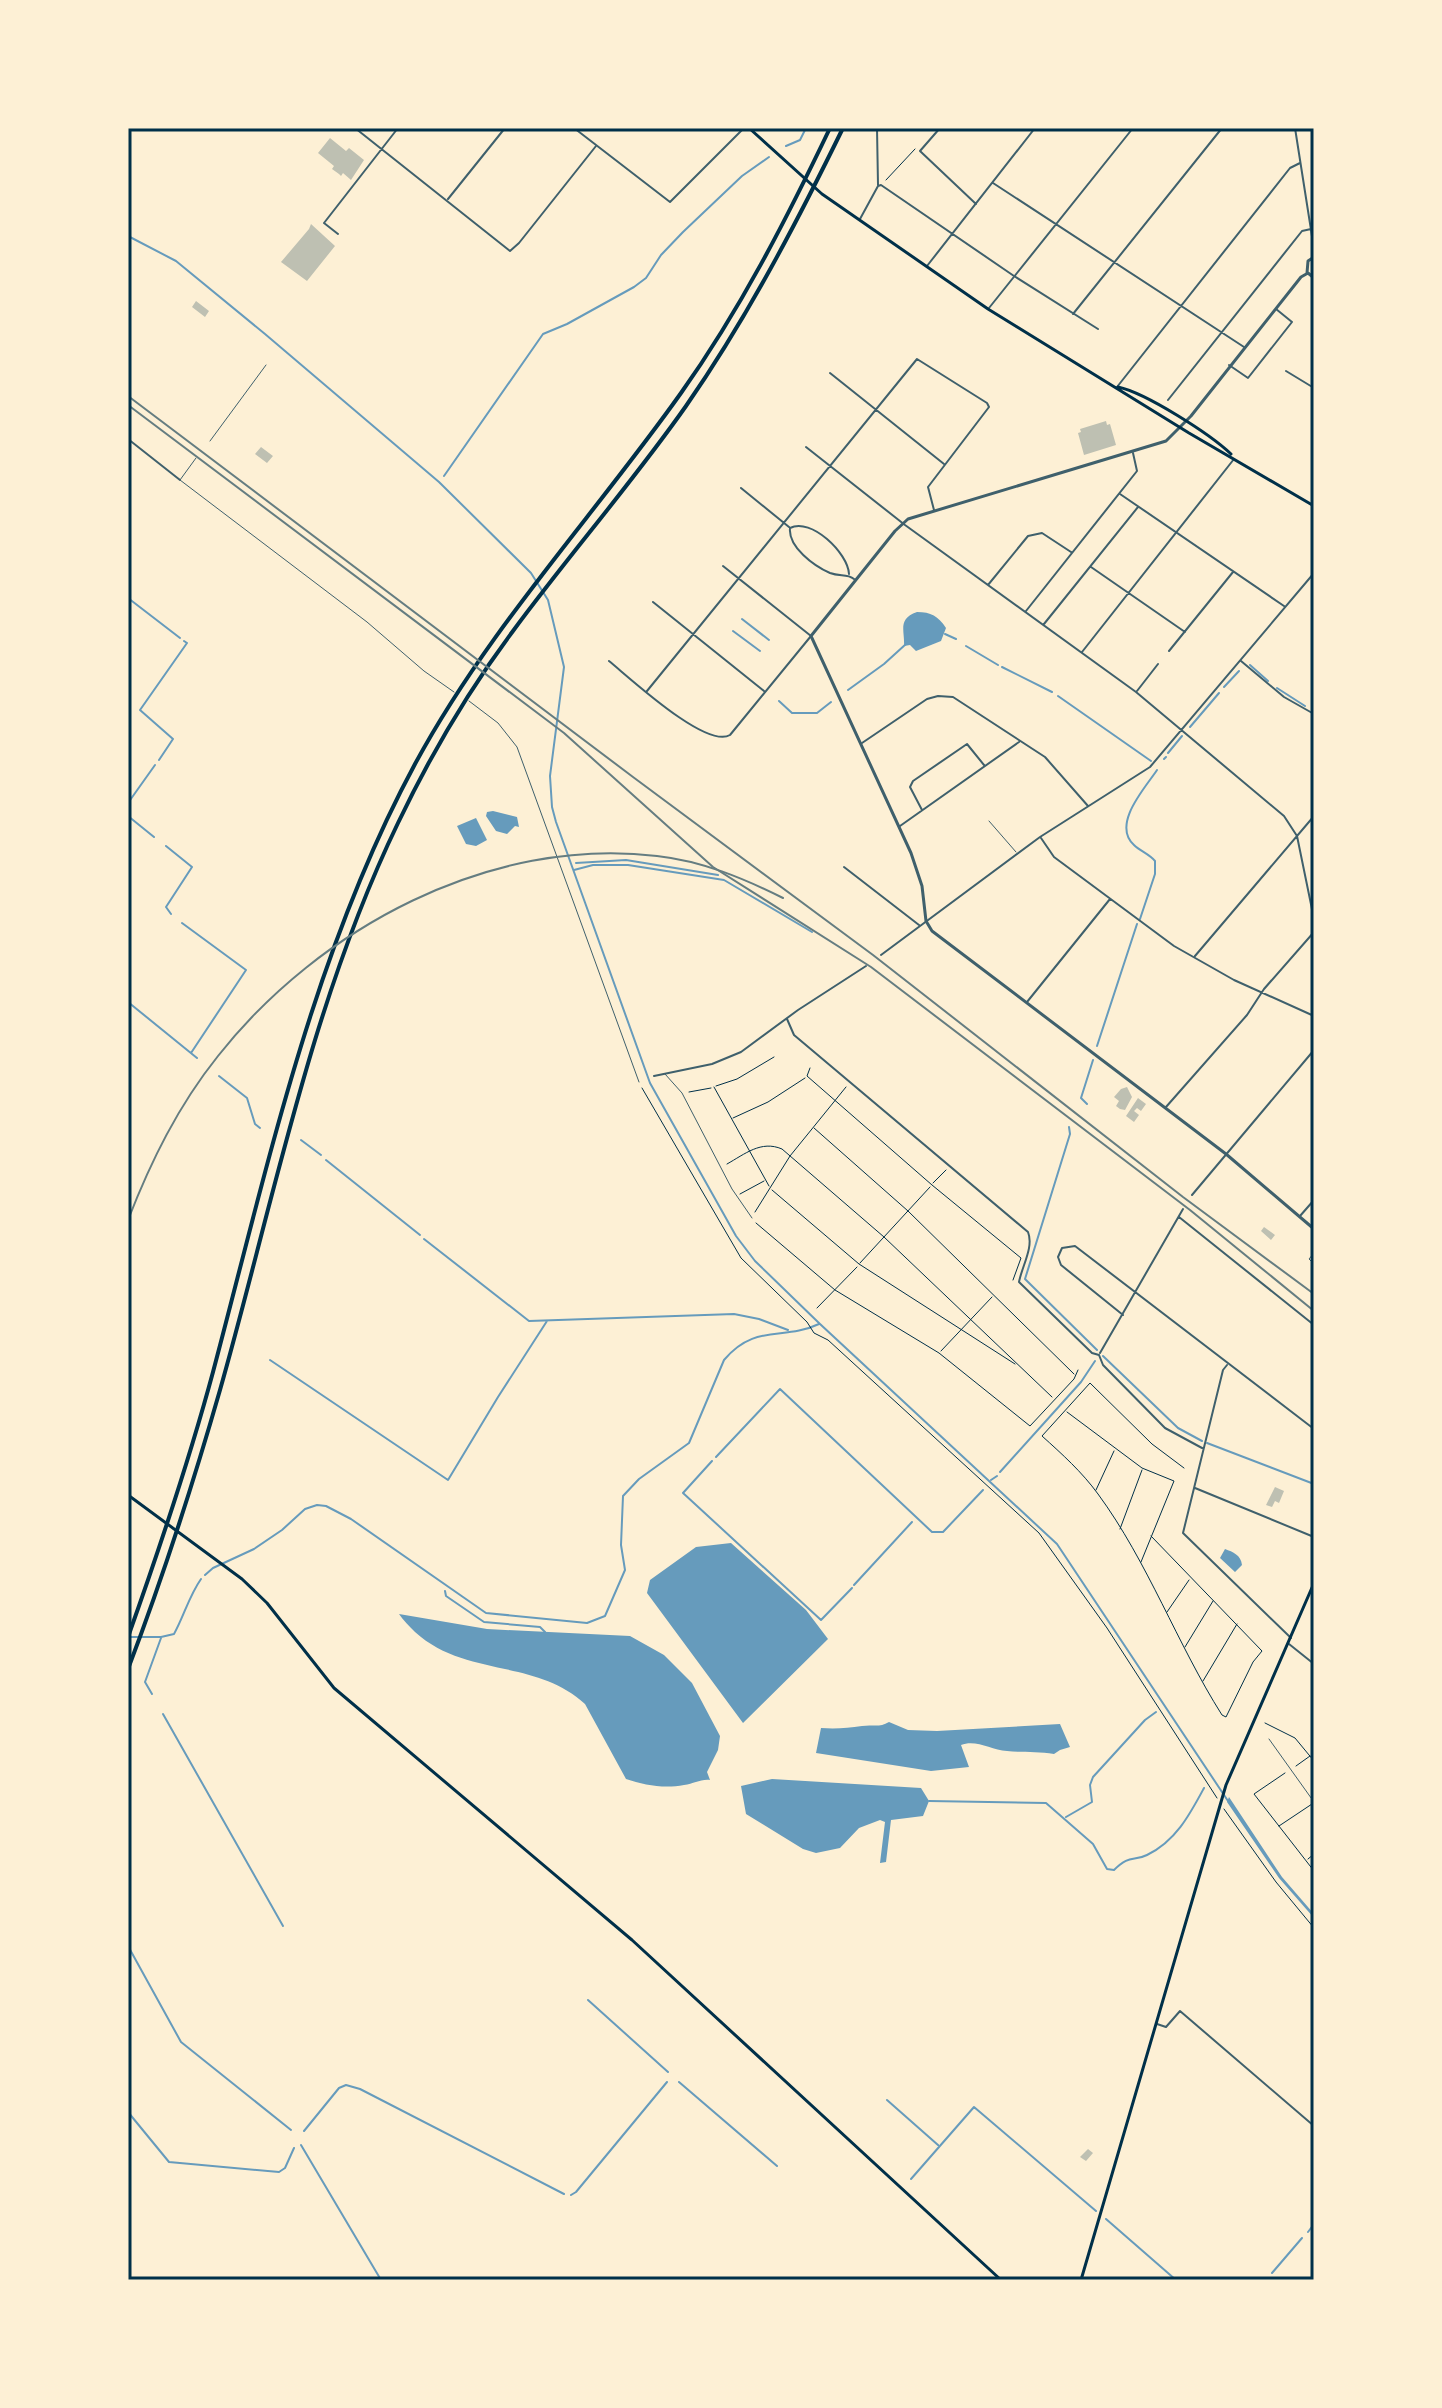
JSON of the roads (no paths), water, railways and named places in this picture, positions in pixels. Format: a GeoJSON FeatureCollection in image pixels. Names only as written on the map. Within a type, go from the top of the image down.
{"type":"FeatureCollection","features":[{"type":"Feature","properties":{"kind":"highway"},"geometry":{"type":"LineString","coordinates":[[128,1637],[158,1553],[212,1376],[265,1166],[301,1042],[349,904],[375,844],[415,763],[483,653],[682,392],[750,284],[830,128]]}},
{"type":"Feature","properties":{"kind":"highway"},"geometry":{"type":"LineString","coordinates":[[128,1669],[220,1390],[313,1043],[363,902],[397,824],[437,746],[471,692],[545,589],[685,406],[736,330],[780,253],[843,128]]}},
{"type":"Feature","properties":{"kind":"main road"},"geometry":{"type":"LineString","coordinates":[[746,128],[822,194],[988,309],[1180,428],[1314,506]]}},
{"type":"Feature","properties":{"kind":"main road"},"geometry":{"type":"LineString","coordinates":[[1117,387],[1135,393],[1186,422],[1234,458]]}},
{"type":"Feature","properties":{"kind":"main road"},"geometry":{"type":"LineString","coordinates":[[128,1495],[220,1561],[260,1596],[319,1672],[342,1695],[639,1946],[1001,2280]]}},
{"type":"Feature","properties":{"kind":"main road"},"geometry":{"type":"LineString","coordinates":[[1081,2280],[1226,1785],[1314,1583]]}},
{"type":"Feature","properties":{"kind":"street"},"geometry":{"type":"LineString","coordinates":[[355,128],[506,249],[513,250],[596,146]]}},
{"type":"Feature","properties":{"kind":"street"},"geometry":{"type":"LineString","coordinates":[[338,234],[324,223],[398,128]]}},
{"type":"Feature","properties":{"kind":"street"},"geometry":{"type":"LineString","coordinates":[[447,201],[505,128]]}},
{"type":"Feature","properties":{"kind":"street"},"geometry":{"type":"LineString","coordinates":[[574,128],[670,202],[746,128]]}},
{"type":"Feature","properties":{"kind":"street"},"geometry":{"type":"LineString","coordinates":[[860,220],[880,186],[877,128]]}},
{"type":"Feature","properties":{"kind":"street"},"geometry":{"type":"LineString","coordinates":[[940,128],[920,151],[977,205]]}},
{"type":"Feature","properties":{"kind":"street"},"geometry":{"type":"LineString","coordinates":[[926,267],[1035,128]]}},
{"type":"Feature","properties":{"kind":"street"},"geometry":{"type":"LineString","coordinates":[[988,309],[1133,128]]}},
{"type":"Feature","properties":{"kind":"street"},"geometry":{"type":"LineString","coordinates":[[1073,314],[1222,128]]}},
{"type":"Feature","properties":{"kind":"street"},"geometry":{"type":"LineString","coordinates":[[1295,128],[1314,249]]}},
{"type":"Feature","properties":{"kind":"street"},"geometry":{"type":"LineString","coordinates":[[1117,387],[1290,168],[1300,163]]}},
{"type":"Feature","properties":{"kind":"street"},"geometry":{"type":"LineString","coordinates":[[993,183],[1244,347]]}},
{"type":"Feature","properties":{"kind":"street"},"geometry":{"type":"LineString","coordinates":[[880,186],[1098,329]]}},
{"type":"Feature","properties":{"kind":"street"},"geometry":{"type":"LineString","coordinates":[[1168,400],[1302,231],[1311,229]]}},
{"type":"Feature","properties":{"kind":"street"},"geometry":{"type":"LineString","coordinates":[[1308,273],[1308,261],[1314,257]]}},
{"type":"Feature","properties":{"kind":"street"},"geometry":{"type":"LineString","coordinates":[[1308,273],[1314,278]]}},
{"type":"Feature","properties":{"kind":"street"},"geometry":{"type":"LineString","coordinates":[[609,661],[689,725],[724,739],[902,523],[934,510],[1166,441],[1186,422],[1301,277],[1308,273]]}},
{"type":"Feature","properties":{"kind":"street"},"geometry":{"type":"LineString","coordinates":[[1229,365],[1248,378],[1264,359],[1292,322],[1275,309]]}},
{"type":"Feature","properties":{"kind":"street"},"geometry":{"type":"LineString","coordinates":[[647,691],[914,359],[989,407],[928,487],[934,510]]}},
{"type":"Feature","properties":{"kind":"street"},"geometry":{"type":"LineString","coordinates":[[1286,371],[1314,388]]}},
{"type":"Feature","properties":{"kind":"street"},"geometry":{"type":"LineString","coordinates":[[830,373],[945,465]]}},
{"type":"Feature","properties":{"kind":"street"},"geometry":{"type":"LineString","coordinates":[[128,439],[180,480]]}},
{"type":"Feature","properties":{"kind":"street"},"geometry":{"type":"LineString","coordinates":[[806,447],[902,523],[1183,728],[1284,816],[1297,836],[1314,919]]}},
{"type":"Feature","properties":{"kind":"street"},"geometry":{"type":"LineString","coordinates":[[1025,612],[1137,471],[1133,451]]}},
{"type":"Feature","properties":{"kind":"street"},"geometry":{"type":"LineString","coordinates":[[1082,652],[1234,458]]}},
{"type":"Feature","properties":{"kind":"street"},"geometry":{"type":"LineString","coordinates":[[741,488],[790,528],[793,542],[812,562],[832,574],[849,574]]}},
{"type":"Feature","properties":{"kind":"street"},"geometry":{"type":"LineString","coordinates":[[1120,494],[1285,607]]}},
{"type":"Feature","properties":{"kind":"street"},"geometry":{"type":"LineString","coordinates":[[1044,625],[1139,506]]}},
{"type":"Feature","properties":{"kind":"street"},"geometry":{"type":"LineString","coordinates":[[790,528],[798,524],[805,526],[829,541],[844,557],[849,574],[855,579]]}},
{"type":"Feature","properties":{"kind":"street"},"geometry":{"type":"LineString","coordinates":[[988,585],[1028,536],[1042,533],[1072,553]]}},
{"type":"Feature","properties":{"kind":"street"},"geometry":{"type":"LineString","coordinates":[[723,566],[811,636],[918,871],[926,921],[934,934],[1226,1154],[1314,1229]]}},
{"type":"Feature","properties":{"kind":"street"},"geometry":{"type":"LineString","coordinates":[[1091,567],[1185,632]]}},
{"type":"Feature","properties":{"kind":"street"},"geometry":{"type":"LineString","coordinates":[[1169,651],[1233,571]]}},
{"type":"Feature","properties":{"kind":"street"},"geometry":{"type":"LineString","coordinates":[[881,955],[1040,837],[1150,767],[1314,573]]}},
{"type":"Feature","properties":{"kind":"street"},"geometry":{"type":"LineString","coordinates":[[653,602],[765,692]]}},
{"type":"Feature","properties":{"kind":"street"},"geometry":{"type":"LineString","coordinates":[[1240,661],[1284,697],[1314,714]]}},
{"type":"Feature","properties":{"kind":"street"},"geometry":{"type":"LineString","coordinates":[[1136,692],[1158,664]]}},
{"type":"Feature","properties":{"kind":"street"},"geometry":{"type":"LineString","coordinates":[[861,744],[927,699],[938,696],[960,700],[1045,757],[1088,806]]}},
{"type":"Feature","properties":{"kind":"street"},"geometry":{"type":"LineString","coordinates":[[899,826],[1020,741]]}},
{"type":"Feature","properties":{"kind":"street"},"geometry":{"type":"LineString","coordinates":[[923,811],[910,787],[921,775],[967,744],[985,767]]}},
{"type":"Feature","properties":{"kind":"street"},"geometry":{"type":"LineString","coordinates":[[1194,957],[1314,816]]}},
{"type":"Feature","properties":{"kind":"street"},"geometry":{"type":"LineString","coordinates":[[1040,837],[1054,857],[1194,957],[1314,1016]]}},
{"type":"Feature","properties":{"kind":"street"},"geometry":{"type":"LineString","coordinates":[[844,867],[919,926]]}},
{"type":"Feature","properties":{"kind":"street"},"geometry":{"type":"LineString","coordinates":[[1026,1003],[1110,899]]}},
{"type":"Feature","properties":{"kind":"street"},"geometry":{"type":"LineString","coordinates":[[1165,1108],[1247,1015],[1314,932]]}},
{"type":"Feature","properties":{"kind":"street"},"geometry":{"type":"LineString","coordinates":[[654,1076],[712,1064],[741,1052],[866,966]]}},
{"type":"Feature","properties":{"kind":"street"},"geometry":{"type":"LineString","coordinates":[[787,1019],[794,1035],[1028,1232],[1030,1244],[1019,1282],[1092,1353],[1099,1355]]}},
{"type":"Feature","properties":{"kind":"street"},"geometry":{"type":"LineString","coordinates":[[1192,1195],[1314,1050]]}},
{"type":"Feature","properties":{"kind":"street"},"geometry":{"type":"LineString","coordinates":[[1300,1216],[1314,1200]]}},
{"type":"Feature","properties":{"kind":"street"},"geometry":{"type":"LineString","coordinates":[[1099,1355],[1183,1209]]}},
{"type":"Feature","properties":{"kind":"street"},"geometry":{"type":"LineString","coordinates":[[1179,1217],[1314,1325]]}},
{"type":"Feature","properties":{"kind":"street"},"geometry":{"type":"LineString","coordinates":[[1123,1315],[1061,1265],[1058,1259],[1061,1250],[1066,1246],[1075,1246],[1314,1429]]}},
{"type":"Feature","properties":{"kind":"street"},"geometry":{"type":"LineString","coordinates":[[1099,1355],[1103,1365],[1165,1428],[1203,1448]]}},
{"type":"Feature","properties":{"kind":"street"},"geometry":{"type":"LineString","coordinates":[[1228,1364],[1223,1370],[1183,1533],[1291,1638]]}},
{"type":"Feature","properties":{"kind":"street"},"geometry":{"type":"LineString","coordinates":[[1194,1488],[1314,1537]]}},
{"type":"Feature","properties":{"kind":"street"},"geometry":{"type":"LineString","coordinates":[[1288,1643],[1314,1664]]}},
{"type":"Feature","properties":{"kind":"street"},"geometry":{"type":"LineString","coordinates":[[1156,2024],[1166,2027],[1180,2011],[1314,2126]]}},
{"type":"Feature","properties":{"kind":"lane"},"geometry":{"type":"LineString","coordinates":[[210,441],[266,365]]}},
{"type":"Feature","properties":{"kind":"lane"},"geometry":{"type":"LineString","coordinates":[[196,458],[180,480],[445,686],[498,723],[517,747],[639,1082]]}},
{"type":"Feature","properties":{"kind":"lane"},"geometry":{"type":"LineString","coordinates":[[989,821],[1018,854]]}},
{"type":"Feature","properties":{"kind":"lane"},"geometry":{"type":"LineString","coordinates":[[665,1074],[682,1093],[736,1196],[752,1218]]}},
{"type":"Feature","properties":{"kind":"lane"},"geometry":{"type":"LineString","coordinates":[[1314,1253],[1309,1259],[1314,1264]]}},
{"type":"Feature","properties":{"kind":"lane"},"geometry":{"type":"LineString","coordinates":[[1269,1739],[1314,1802]]}},
{"type":"Feature","properties":{"kind":"water"},"geometry":{"type":"Polygon","coordinates":[[[917,612],[934,616],[946,628],[941,641],[916,651],[910,645],[904,646],[903,626],[907,618],[917,612]]]}},
{"type":"Feature","properties":{"kind":"water"},"geometry":{"type":"Polygon","coordinates":[[[487,812],[517,817],[519,827],[515,826],[507,834],[496,831],[486,816],[487,812]]]}},
{"type":"Feature","properties":{"kind":"water"},"geometry":{"type":"Polygon","coordinates":[[[476,818],[487,840],[476,846],[466,844],[457,826],[476,818]]]}},
{"type":"Feature","properties":{"kind":"water"},"geometry":{"type":"Polygon","coordinates":[[[731,1543],[806,1610],[828,1639],[743,1723],[647,1593],[650,1580],[696,1547],[731,1543]]]}},
{"type":"Feature","properties":{"kind":"water"},"geometry":{"type":"Polygon","coordinates":[[[1225,1549],[1240,1559],[1242,1565],[1235,1572],[1220,1558],[1225,1549]]]}},
{"type":"Feature","properties":{"kind":"water"},"geometry":{"type":"Polygon","coordinates":[[[399,1614],[487,1629],[630,1636],[664,1655],[692,1683],[720,1736],[718,1750],[707,1772],[710,1780],[669,1787],[626,1779],[585,1704],[545,1680],[478,1663],[435,1646],[415,1632],[399,1614]]]}},
{"type":"Feature","properties":{"kind":"water"},"geometry":{"type":"Polygon","coordinates":[[[889,1722],[908,1730],[937,1731],[1060,1724],[1070,1747],[1054,1754],[1007,1751],[967,1743],[961,1745],[969,1767],[931,1771],[816,1753],[821,1728],[889,1722]]]}},
{"type":"Feature","properties":{"kind":"water"},"geometry":{"type":"Polygon","coordinates":[[[772,1779],[921,1788],[929,1801],[923,1816],[891,1820],[886,1862],[880,1863],[885,1822],[880,1820],[859,1828],[840,1848],[816,1853],[803,1849],[746,1814],[741,1786],[772,1779]]]}},
{"type":"Feature","properties":{"kind":"water"},"geometry":{"type":"Polygon","coordinates":[[[1229,1797],[1282,1877],[1314,1914],[1314,1918],[1279,1878],[1227,1802],[1229,1797]]]}},
{"type":"Feature","properties":{"kind":"waterway"},"geometry":{"type":"LineString","coordinates":[[786,146],[800,140],[806,128]]}},
{"type":"Feature","properties":{"kind":"waterway"},"geometry":{"type":"LineString","coordinates":[[444,476],[543,334],[567,324],[646,278],[661,255],[683,232],[742,176],[769,157]]}},
{"type":"Feature","properties":{"kind":"waterway"},"geometry":{"type":"LineString","coordinates":[[128,236],[176,261],[265,334],[439,482],[531,573],[548,600],[564,667],[550,776],[556,822],[650,1083],[736,1236],[755,1261],[820,1324],[1057,1544],[1228,1801]]}},
{"type":"Feature","properties":{"kind":"waterway"},"geometry":{"type":"LineString","coordinates":[[128,598],[180,638]]}},
{"type":"Feature","properties":{"kind":"waterway"},"geometry":{"type":"LineString","coordinates":[[742,619],[769,640]]}},
{"type":"Feature","properties":{"kind":"waterway"},"geometry":{"type":"LineString","coordinates":[[733,631],[760,651]]}},
{"type":"Feature","properties":{"kind":"waterway"},"geometry":{"type":"LineString","coordinates":[[945,634],[956,639]]}},
{"type":"Feature","properties":{"kind":"waterway"},"geometry":{"type":"LineString","coordinates":[[159,760],[173,739],[140,710],[187,643],[184,641]]}},
{"type":"Feature","properties":{"kind":"waterway"},"geometry":{"type":"LineString","coordinates":[[848,690],[906,644]]}},
{"type":"Feature","properties":{"kind":"waterway"},"geometry":{"type":"LineString","coordinates":[[966,646],[998,665]]}},
{"type":"Feature","properties":{"kind":"waterway"},"geometry":{"type":"LineString","coordinates":[[1250,665],[1268,681]]}},
{"type":"Feature","properties":{"kind":"waterway"},"geometry":{"type":"LineString","coordinates":[[1002,667],[1052,692]]}},
{"type":"Feature","properties":{"kind":"waterway"},"geometry":{"type":"LineString","coordinates":[[1224,687],[1239,671]]}},
{"type":"Feature","properties":{"kind":"waterway"},"geometry":{"type":"LineString","coordinates":[[1277,688],[1305,706]]}},
{"type":"Feature","properties":{"kind":"waterway"},"geometry":{"type":"LineString","coordinates":[[1190,727],[1219,693]]}},
{"type":"Feature","properties":{"kind":"waterway"},"geometry":{"type":"LineString","coordinates":[[1058,696],[1151,761]]}},
{"type":"Feature","properties":{"kind":"waterway"},"geometry":{"type":"LineString","coordinates":[[779,701],[792,713],[817,713],[831,702]]}},
{"type":"Feature","properties":{"kind":"waterway"},"geometry":{"type":"LineString","coordinates":[[1168,753],[1182,736]]}},
{"type":"Feature","properties":{"kind":"waterway"},"geometry":{"type":"LineString","coordinates":[[128,803],[155,765]]}},
{"type":"Feature","properties":{"kind":"waterway"},"geometry":{"type":"LineString","coordinates":[[1140,919],[1155,874],[1155,861],[1134,845],[1126,827],[1133,806],[1157,770]]}},
{"type":"Feature","properties":{"kind":"waterway"},"geometry":{"type":"LineString","coordinates":[[128,816],[154,837]]}},
{"type":"Feature","properties":{"kind":"waterway"},"geometry":{"type":"LineString","coordinates":[[166,846],[192,867],[166,907],[171,914]]}},
{"type":"Feature","properties":{"kind":"waterway"},"geometry":{"type":"LineString","coordinates":[[576,863],[626,860],[718,875]]}},
{"type":"Feature","properties":{"kind":"waterway"},"geometry":{"type":"LineString","coordinates":[[574,870],[593,865],[628,865],[724,880],[812,932]]}},
{"type":"Feature","properties":{"kind":"waterway"},"geometry":{"type":"LineString","coordinates":[[182,923],[246,970],[191,1053]]}},
{"type":"Feature","properties":{"kind":"waterway"},"geometry":{"type":"LineString","coordinates":[[1097,1046],[1137,924]]}},
{"type":"Feature","properties":{"kind":"waterway"},"geometry":{"type":"LineString","coordinates":[[128,1002],[197,1058]]}},
{"type":"Feature","properties":{"kind":"waterway"},"geometry":{"type":"LineString","coordinates":[[1087,1104],[1081,1098],[1093,1060]]}},
{"type":"Feature","properties":{"kind":"waterway"},"geometry":{"type":"LineString","coordinates":[[219,1076],[247,1098],[255,1124],[260,1128]]}},
{"type":"Feature","properties":{"kind":"waterway"},"geometry":{"type":"LineString","coordinates":[[1069,1127],[1070,1134],[1025,1279],[1097,1350]]}},
{"type":"Feature","properties":{"kind":"waterway"},"geometry":{"type":"LineString","coordinates":[[301,1140],[321,1155]]}},
{"type":"Feature","properties":{"kind":"waterway"},"geometry":{"type":"LineString","coordinates":[[326,1160],[420,1235]]}},
{"type":"Feature","properties":{"kind":"waterway"},"geometry":{"type":"LineString","coordinates":[[424,1239],[529,1321],[734,1314],[788,1330]]}},
{"type":"Feature","properties":{"kind":"waterway"},"geometry":{"type":"LineString","coordinates":[[270,1360],[448,1480],[547,1321]]}},
{"type":"Feature","properties":{"kind":"waterway"},"geometry":{"type":"LineString","coordinates":[[205,1575],[213,1568],[254,1549],[305,1509],[317,1505],[326,1506],[351,1519],[486,1613],[587,1623],[605,1616],[625,1570],[621,1545],[623,1496],[639,1479],[689,1443],[724,1360],[736,1349],[758,1337],[793,1332],[819,1324]]}},
{"type":"Feature","properties":{"kind":"waterway"},"geometry":{"type":"LineString","coordinates":[[1103,1356],[1178,1428],[1202,1441]]}},
{"type":"Feature","properties":{"kind":"waterway"},"geometry":{"type":"LineString","coordinates":[[1000,1472],[1081,1382],[1095,1361]]}},
{"type":"Feature","properties":{"kind":"waterway"},"geometry":{"type":"LineString","coordinates":[[716,1457],[780,1389],[932,1532],[943,1532],[983,1490]]}},
{"type":"Feature","properties":{"kind":"waterway"},"geometry":{"type":"LineString","coordinates":[[1207,1443],[1314,1484]]}},
{"type":"Feature","properties":{"kind":"waterway"},"geometry":{"type":"LineString","coordinates":[[712,1461],[683,1493],[821,1620],[852,1588]]}},
{"type":"Feature","properties":{"kind":"waterway"},"geometry":{"type":"LineString","coordinates":[[991,1480],[997,1476]]}},
{"type":"Feature","properties":{"kind":"waterway"},"geometry":{"type":"LineString","coordinates":[[854,1585],[912,1522]]}},
{"type":"Feature","properties":{"kind":"waterway"},"geometry":{"type":"LineString","coordinates":[[129,1637],[174,1634],[201,1579]]}},
{"type":"Feature","properties":{"kind":"waterway"},"geometry":{"type":"LineString","coordinates":[[445,1591],[446,1596],[484,1622],[540,1627],[545,1632]]}},
{"type":"Feature","properties":{"kind":"waterway"},"geometry":{"type":"LineString","coordinates":[[152,1694],[145,1682],[161,1638]]}},
{"type":"Feature","properties":{"kind":"waterway"},"geometry":{"type":"LineString","coordinates":[[1066,1817],[1092,1802],[1090,1785],[1093,1777],[1156,1712]]}},
{"type":"Feature","properties":{"kind":"waterway"},"geometry":{"type":"LineString","coordinates":[[163,1714],[283,1926]]}},
{"type":"Feature","properties":{"kind":"waterway"},"geometry":{"type":"LineString","coordinates":[[929,1801],[1046,1803],[1093,1844],[1107,1869],[1114,1870],[1128,1860],[1147,1855],[1174,1835],[1204,1788]]}},
{"type":"Feature","properties":{"kind":"waterway"},"geometry":{"type":"LineString","coordinates":[[128,1946],[181,2042],[291,2130]]}},
{"type":"Feature","properties":{"kind":"waterway"},"geometry":{"type":"LineString","coordinates":[[588,2000],[668,2072]]}},
{"type":"Feature","properties":{"kind":"waterway"},"geometry":{"type":"LineString","coordinates":[[571,2195],[667,2082]]}},
{"type":"Feature","properties":{"kind":"waterway"},"geometry":{"type":"LineString","coordinates":[[679,2082],[777,2166]]}},
{"type":"Feature","properties":{"kind":"waterway"},"geometry":{"type":"LineString","coordinates":[[304,2131],[339,2088],[346,2085],[360,2089],[564,2194]]}},
{"type":"Feature","properties":{"kind":"waterway"},"geometry":{"type":"LineString","coordinates":[[887,2100],[938,2145]]}},
{"type":"Feature","properties":{"kind":"waterway"},"geometry":{"type":"LineString","coordinates":[[911,2179],[974,2107],[1096,2211]]}},
{"type":"Feature","properties":{"kind":"waterway"},"geometry":{"type":"LineString","coordinates":[[128,2112],[169,2162],[279,2172],[285,2168],[294,2148]]}},
{"type":"Feature","properties":{"kind":"waterway"},"geometry":{"type":"LineString","coordinates":[[301,2145],[381,2280]]}},
{"type":"Feature","properties":{"kind":"waterway"},"geometry":{"type":"LineString","coordinates":[[1106,2219],[1176,2280]]}},
{"type":"Feature","properties":{"kind":"waterway"},"geometry":{"type":"LineString","coordinates":[[1308,2232],[1314,2224]]}},
{"type":"Feature","properties":{"kind":"waterway"},"geometry":{"type":"LineString","coordinates":[[1272,2273],[1302,2238]]}},
{"type":"Feature","properties":{"kind":"tram line"},"geometry":{"type":"LineString","coordinates":[[128,405],[564,733],[713,867],[871,967],[1190,1210],[1314,1311]]}},
{"type":"Feature","properties":{"kind":"railway"},"geometry":{"type":"LineString","coordinates":[[128,396],[873,955],[1183,1197],[1314,1294]]}},
{"type":"Feature","properties":{"kind":"railway"},"geometry":{"type":"LineString","coordinates":[[128,1220],[156,1155],[178,1114],[218,1056],[259,1010],[306,968],[357,931],[413,900],[471,877],[532,861],[594,854],[657,856],[690,862],[737,877],[783,898]]}}]}
